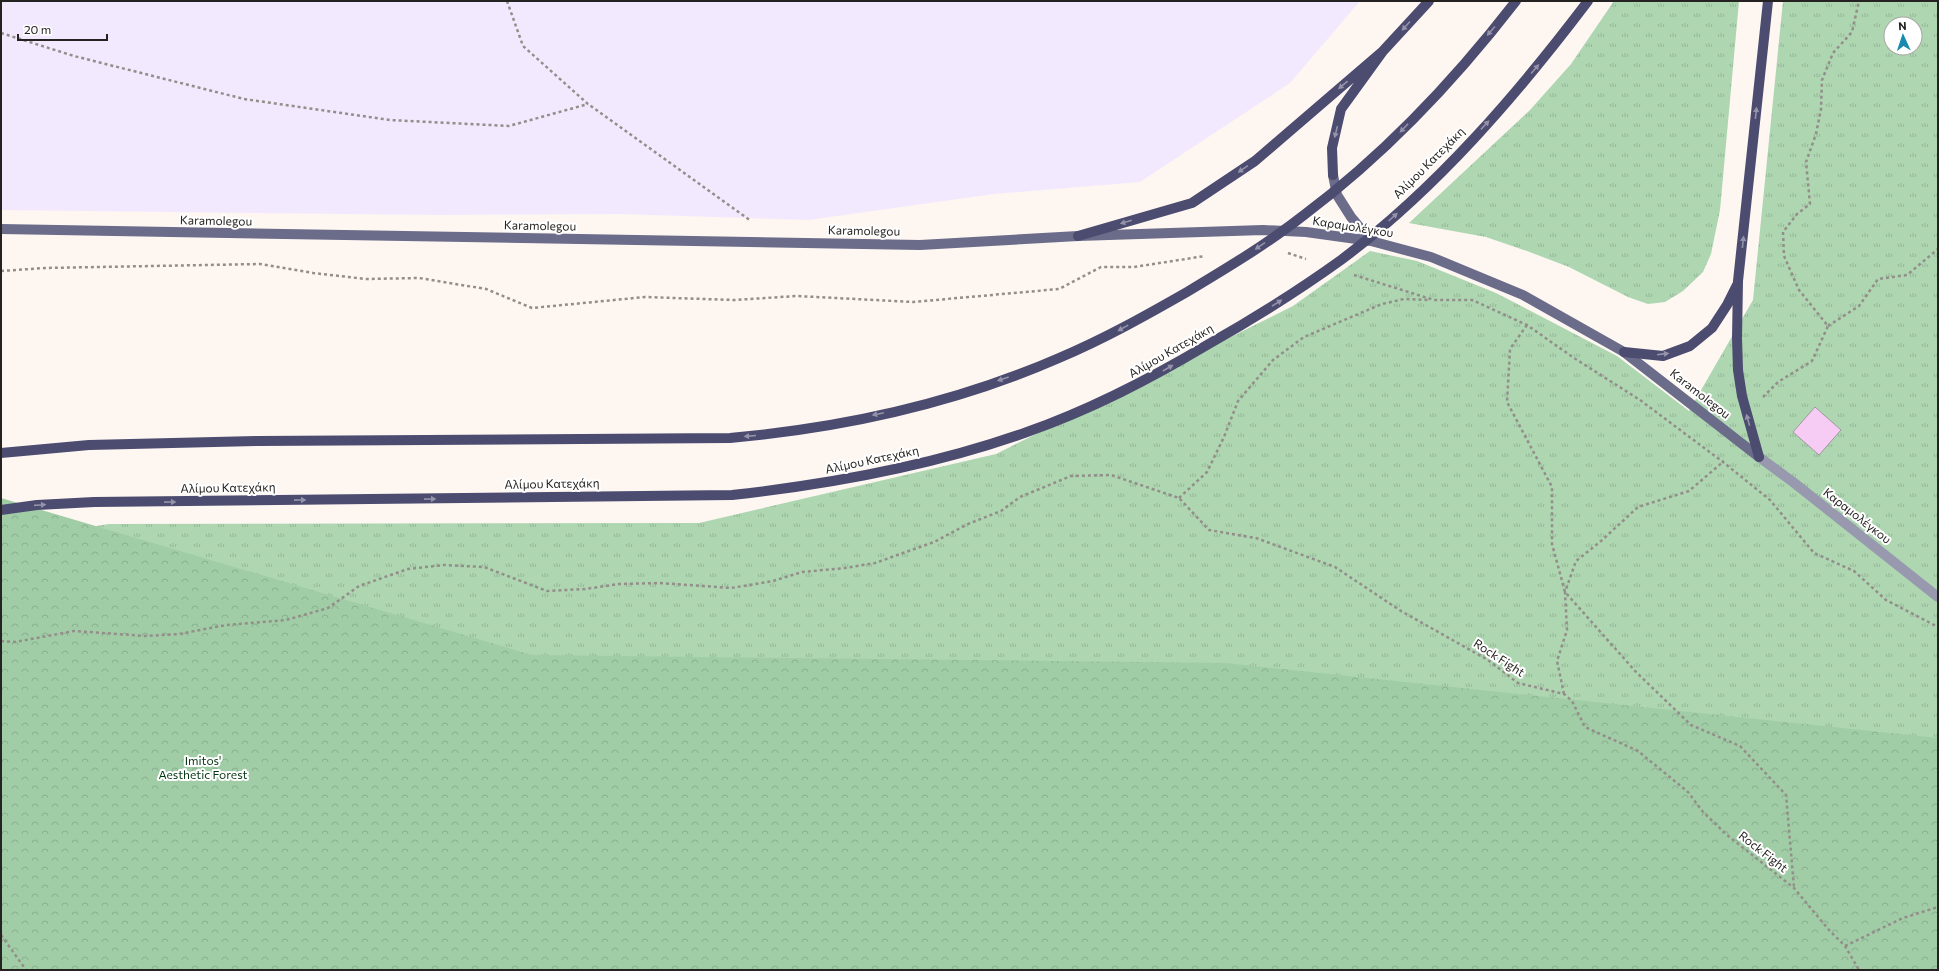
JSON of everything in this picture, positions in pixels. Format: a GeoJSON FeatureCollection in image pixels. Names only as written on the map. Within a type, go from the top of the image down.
{"type":"FeatureCollection","features":[{"type":"Feature","properties":{"kind":"main road"},"geometry":{"type":"LineString","coordinates":[[1371,241],[1351,217],[1337,195],[1333,175],[1332,148],[1341,109],[1383,51],[1428,1]]}},
{"type":"Feature","properties":{"kind":"main road"},"geometry":{"type":"LineString","coordinates":[[1,453],[25,449],[96,444],[257,441],[730,438],[786,433],[893,411],[950,396],[1006,379],[1058,359],[1114,333],[1157,309],[1260,246],[1304,215],[1349,179],[1387,145],[1431,100],[1516,1]]}},
{"type":"Feature","properties":{"kind":"main road","name":"Αλίμου Κατεχάκη"},"geometry":{"type":"LineString","coordinates":[[1,510],[38,505],[94,502],[732,495],[798,488],[914,465],[970,450],[1026,432],[1080,411],[1134,387],[1244,324],[1341,259],[1386,223],[1431,182],[1510,99],[1588,1]]}},
{"type":"Feature","properties":{"kind":"main road"},"geometry":{"type":"LineString","coordinates":[[1759,457],[1742,396],[1738,370],[1738,281],[1768,1]]}},
{"type":"Feature","properties":{"kind":"main road"},"geometry":{"type":"LineString","coordinates":[[1078,236],[1192,203],[1255,161],[1383,51]]}},
{"type":"Feature","properties":{"kind":"main road","name":"Karamolegou"},"geometry":{"type":"LineString","coordinates":[[1,229],[920,245],[1078,236]]}},
{"type":"Feature","properties":{"kind":"main road","name":"Καραμολέγκου"},"geometry":{"type":"LineString","coordinates":[[1078,236],[1263,230],[1306,232],[1371,241],[1431,257],[1486,278],[1523,295],[1624,352]]}},
{"type":"Feature","properties":{"kind":"main road"},"geometry":{"type":"LineString","coordinates":[[1624,352],[1662,356],[1690,346],[1712,328],[1727,305],[1738,281]]}},
{"type":"Feature","properties":{"kind":"main road","name":"Karamolegou"},"geometry":{"type":"LineString","coordinates":[[1624,352],[1759,457]]}},
{"type":"Feature","properties":{"kind":"street","name":"Καραμολέγκου"},"geometry":{"type":"LineString","coordinates":[[1759,457],[1793,482],[1938,597]]}},
{"type":"Feature","properties":{"kind":"path"},"geometry":{"type":"LineString","coordinates":[[507,1],[523,46],[588,104],[757,225]]}},
{"type":"Feature","properties":{"kind":"path"},"geometry":{"type":"LineString","coordinates":[[1828,326],[1799,290],[1784,256],[1783,232],[1797,214],[1810,204],[1806,162],[1816,134],[1820,109],[1822,80],[1833,53],[1852,32],[1859,1]]}},
{"type":"Feature","properties":{"kind":"path"},"geometry":{"type":"LineString","coordinates":[[1,33],[74,56],[244,98],[390,120],[509,126],[588,104]]}},
{"type":"Feature","properties":{"kind":"path"},"geometry":{"type":"LineString","coordinates":[[1763,405],[1763,397],[1778,382],[1812,361],[1828,326],[1859,306],[1878,279],[1908,274],[1938,249]]}},
{"type":"Feature","properties":{"kind":"path"},"geometry":{"type":"LineString","coordinates":[[1286,253],[1309,260]]}},
{"type":"Feature","properties":{"kind":"path"},"geometry":{"type":"LineString","coordinates":[[1,272],[45,268],[260,264],[313,273],[366,279],[418,278],[486,289],[532,308],[645,297],[734,300],[797,296],[913,302],[1059,289],[1101,267],[1134,267],[1209,256]]}},
{"type":"Feature","properties":{"kind":"path"},"geometry":{"type":"LineString","coordinates":[[1347,273],[1434,300]]}},
{"type":"Feature","properties":{"kind":"path"},"geometry":{"type":"LineString","coordinates":[[1,641],[15,642],[74,631],[146,636],[179,634],[226,625],[286,620],[328,608],[359,586],[408,569],[444,565],[484,567],[547,591],[633,583],[660,583],[731,588],[773,581],[802,572],[845,568],[875,563],[934,542],[968,524],[1001,511],[1020,497],[1071,476],[1111,475],[1179,498],[1207,472],[1224,437],[1238,401],[1273,360],[1304,337],[1382,304],[1404,299],[1472,300],[1527,326],[1640,400],[1723,462],[1770,500],[1814,553],[1854,572],[1886,600],[1938,627]]}},
{"type":"Feature","properties":{"kind":"path"},"geometry":{"type":"LineString","coordinates":[[1527,326],[1510,349],[1507,402],[1552,487],[1552,544],[1565,592],[1567,630],[1557,661],[1564,694]]}},
{"type":"Feature","properties":{"kind":"path"},"geometry":{"type":"LineString","coordinates":[[1565,592],[1576,561],[1601,541],[1638,507],[1690,491],[1723,462]]}},
{"type":"Feature","properties":{"kind":"path","name":"Rock Fight"},"geometry":{"type":"LineString","coordinates":[[1179,498],[1209,530],[1256,538],[1335,567],[1401,612],[1488,660],[1518,683],[1564,694],[1572,701],[1585,727],[1638,751],[1688,792],[1703,812],[1727,835],[1794,888],[1829,930],[1845,946],[1859,970]]}},
{"type":"Feature","properties":{"kind":"path"},"geometry":{"type":"LineString","coordinates":[[1565,592],[1636,672],[1691,725],[1740,746],[1786,795],[1794,888]]}},
{"type":"Feature","properties":{"kind":"path"},"geometry":{"type":"LineString","coordinates":[[1845,946],[1903,918],[1938,907]]}},
{"type":"Feature","properties":{"kind":"path"},"geometry":{"type":"LineString","coordinates":[[1,935],[26,970]]}},
{"type":"Feature","properties":{"kind":"shaded area"},"geometry":{"type":"Polygon","coordinates":[[[1,1],[1360,1],[1290,83],[1140,182],[994,194],[808,220],[620,214],[440,215],[1,210],[1,1]]]}},
{"type":"Feature","properties":{"kind":"green space"},"geometry":{"type":"Polygon","coordinates":[[[1614,1],[1739,1],[1720,210],[1711,254],[1703,272],[1683,291],[1665,302],[1648,304],[1628,297],[1569,267],[1486,237],[1409,223],[1530,110],[1571,64],[1614,1]]]}},
{"type":"Feature","properties":{"kind":"green space"},"geometry":{"type":"Polygon","coordinates":[[[1783,1],[1938,1],[1938,970],[1,970],[1,541],[109,524],[699,523],[996,454],[1293,306],[1370,251],[1417,261],[1496,293],[1617,356],[1689,411],[1753,300],[1783,1]]]}},
{"type":"Feature","properties":{"kind":"green space","name":"Imitos' Aesthetic Forest"},"geometry":{"type":"Polygon","coordinates":[[[1,498],[532,655],[1225,663],[1938,738],[1938,970],[1,970],[1,498]]]}},
{"type":"Feature","properties":{"kind":"building"},"geometry":{"type":"Polygon","coordinates":[[[1815,407],[1841,430],[1819,455],[1793,432],[1815,407]]]}}]}
